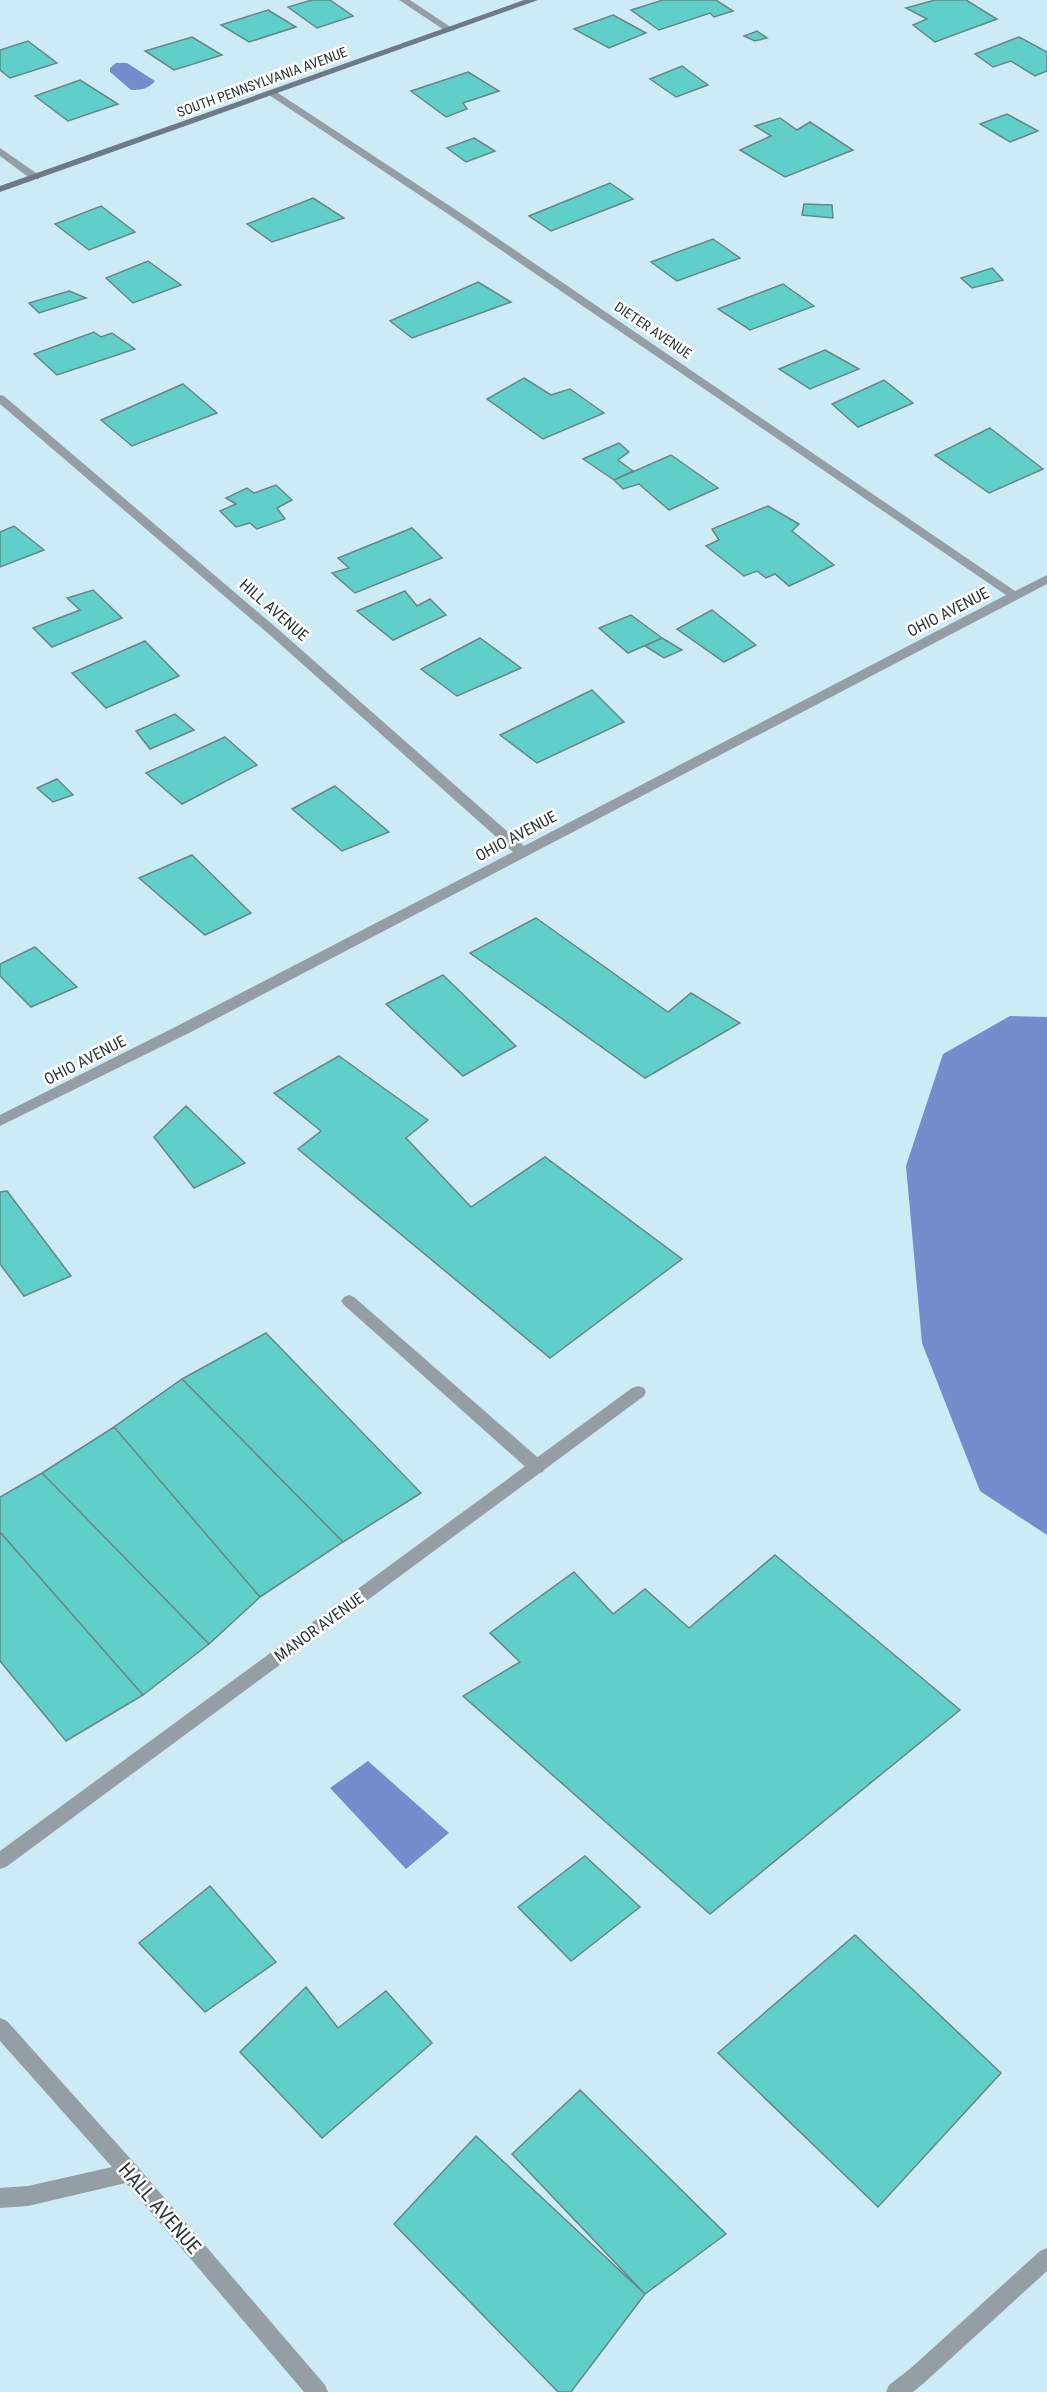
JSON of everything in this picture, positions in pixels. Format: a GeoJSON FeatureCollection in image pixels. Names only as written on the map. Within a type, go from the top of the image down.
{"type":"FeatureCollection","features":[{"type":"Feature","properties":{"kind":"main road","name":"SOUTH PENNSYLVANIA AVENUE"},"geometry":{"type":"LineString","coordinates":[[0,189],[533,0]]}},
{"type":"Feature","properties":{"kind":"street"},"geometry":{"type":"LineString","coordinates":[[404,0],[450,30]]}},
{"type":"Feature","properties":{"kind":"street","name":"DIETER AVENUE"},"geometry":{"type":"LineString","coordinates":[[272,93],[458,216],[1015,596]]}},
{"type":"Feature","properties":{"kind":"street"},"geometry":{"type":"LineString","coordinates":[[0,151],[35,177]]}},
{"type":"Feature","properties":{"kind":"street","name":"HILL AVENUE"},"geometry":{"type":"LineString","coordinates":[[0,398],[275,633],[522,852]]}},
{"type":"Feature","properties":{"kind":"street","name":"OHIO AVENUE"},"geometry":{"type":"LineString","coordinates":[[0,1121],[186,1028],[1047,579]]}},
{"type":"Feature","properties":{"kind":"street"},"geometry":{"type":"LineString","coordinates":[[349,1301],[537,1467]]}},
{"type":"Feature","properties":{"kind":"street","name":"MANOR AVENUE"},"geometry":{"type":"LineString","coordinates":[[0,1861],[638,1392]]}},
{"type":"Feature","properties":{"kind":"street","name":"HALL AVENUE"},"geometry":{"type":"LineString","coordinates":[[0,2027],[130,2173],[318,2392]]}},
{"type":"Feature","properties":{"kind":"street"},"geometry":{"type":"LineString","coordinates":[[0,2198],[28,2196],[130,2173]]}},
{"type":"Feature","properties":{"kind":"street"},"geometry":{"type":"LineString","coordinates":[[896,2392],[1047,2259]]}},
{"type":"Feature","properties":{"kind":"water"},"geometry":{"type":"Polygon","coordinates":[[[116,63],[127,63],[155,81],[150,86],[131,90],[110,72],[110,68],[116,63]]]}},
{"type":"Feature","properties":{"kind":"water"},"geometry":{"type":"Polygon","coordinates":[[[1010,1016],[1047,1017],[1047,1535],[980,1491],[922,1343],[906,1166],[943,1054],[1010,1016]]]}},
{"type":"Feature","properties":{"kind":"water"},"geometry":{"type":"Polygon","coordinates":[[[368,1761],[449,1833],[406,1869],[330,1788],[368,1761]]]}},
{"type":"Feature","properties":{"kind":"building"},"geometry":{"type":"Polygon","coordinates":[[[312,0],[330,0],[353,16],[317,28],[288,7],[312,0]]]}},
{"type":"Feature","properties":{"kind":"building"},"geometry":{"type":"Polygon","coordinates":[[[663,0],[716,0],[733,11],[714,17],[710,13],[659,30],[631,10],[663,0]]]}},
{"type":"Feature","properties":{"kind":"building"},"geometry":{"type":"Polygon","coordinates":[[[935,0],[966,0],[997,19],[935,42],[913,25],[927,19],[906,8],[935,0]]]}},
{"type":"Feature","properties":{"kind":"building"},"geometry":{"type":"Polygon","coordinates":[[[268,10],[296,27],[249,42],[221,25],[268,10]]]}},
{"type":"Feature","properties":{"kind":"building"},"geometry":{"type":"Polygon","coordinates":[[[613,15],[646,33],[609,48],[574,29],[613,15]]]}},
{"type":"Feature","properties":{"kind":"building"},"geometry":{"type":"Polygon","coordinates":[[[757,31],[767,38],[755,41],[744,36],[757,31]]]}},
{"type":"Feature","properties":{"kind":"building"},"geometry":{"type":"Polygon","coordinates":[[[192,37],[222,55],[174,70],[145,51],[192,37]]]}},
{"type":"Feature","properties":{"kind":"building"},"geometry":{"type":"Polygon","coordinates":[[[1019,37],[1047,52],[1047,71],[1035,76],[1011,61],[993,67],[975,54],[1019,37]]]}},
{"type":"Feature","properties":{"kind":"building"},"geometry":{"type":"Polygon","coordinates":[[[28,41],[57,63],[10,78],[0,70],[0,50],[28,41]]]}},
{"type":"Feature","properties":{"kind":"building"},"geometry":{"type":"Polygon","coordinates":[[[682,66],[708,85],[676,97],[650,79],[682,66]]]}},
{"type":"Feature","properties":{"kind":"building"},"geometry":{"type":"Polygon","coordinates":[[[468,72],[499,91],[463,103],[467,109],[446,117],[411,91],[468,72]]]}},
{"type":"Feature","properties":{"kind":"building"},"geometry":{"type":"Polygon","coordinates":[[[80,80],[118,104],[68,121],[35,96],[80,80]]]}},
{"type":"Feature","properties":{"kind":"building"},"geometry":{"type":"Polygon","coordinates":[[[1007,114],[1038,131],[1010,142],[980,124],[1007,114]]]}},
{"type":"Feature","properties":{"kind":"building"},"geometry":{"type":"Polygon","coordinates":[[[780,118],[797,130],[810,122],[853,150],[785,177],[740,150],[771,136],[755,126],[780,118]]]}},
{"type":"Feature","properties":{"kind":"building"},"geometry":{"type":"Polygon","coordinates":[[[474,138],[495,151],[466,162],[447,148],[474,138]]]}},
{"type":"Feature","properties":{"kind":"building"},"geometry":{"type":"Polygon","coordinates":[[[610,183],[633,199],[551,231],[529,216],[610,183]]]}},
{"type":"Feature","properties":{"kind":"building"},"geometry":{"type":"Polygon","coordinates":[[[313,198],[344,218],[272,242],[247,224],[313,198]]]}},
{"type":"Feature","properties":{"kind":"building"},"geometry":{"type":"Polygon","coordinates":[[[804,204],[832,205],[833,218],[802,215],[804,204]]]}},
{"type":"Feature","properties":{"kind":"building"},"geometry":{"type":"Polygon","coordinates":[[[101,206],[135,232],[89,250],[55,224],[101,206]]]}},
{"type":"Feature","properties":{"kind":"building"},"geometry":{"type":"Polygon","coordinates":[[[713,239],[740,258],[677,281],[651,262],[713,239]]]}},
{"type":"Feature","properties":{"kind":"building"},"geometry":{"type":"Polygon","coordinates":[[[148,261],[181,285],[133,303],[106,278],[148,261]]]}},
{"type":"Feature","properties":{"kind":"building"},"geometry":{"type":"Polygon","coordinates":[[[992,268],[1003,280],[972,288],[961,278],[992,268]]]}},
{"type":"Feature","properties":{"kind":"building"},"geometry":{"type":"Polygon","coordinates":[[[478,282],[511,302],[412,338],[390,321],[478,282]]]}},
{"type":"Feature","properties":{"kind":"building"},"geometry":{"type":"Polygon","coordinates":[[[783,284],[814,306],[750,330],[718,309],[783,284]]]}},
{"type":"Feature","properties":{"kind":"building"},"geometry":{"type":"Polygon","coordinates":[[[69,291],[86,298],[39,313],[29,303],[69,291]]]}},
{"type":"Feature","properties":{"kind":"building"},"geometry":{"type":"Polygon","coordinates":[[[94,332],[101,337],[112,333],[135,349],[57,375],[34,354],[94,332]]]}},
{"type":"Feature","properties":{"kind":"building"},"geometry":{"type":"Polygon","coordinates":[[[825,350],[859,369],[810,389],[779,369],[825,350]]]}},
{"type":"Feature","properties":{"kind":"building"},"geometry":{"type":"Polygon","coordinates":[[[524,378],[551,395],[570,389],[604,413],[543,439],[487,399],[524,378]]]}},
{"type":"Feature","properties":{"kind":"building"},"geometry":{"type":"Polygon","coordinates":[[[884,380],[913,403],[858,427],[832,404],[884,380]]]}},
{"type":"Feature","properties":{"kind":"building"},"geometry":{"type":"Polygon","coordinates":[[[183,384],[217,413],[132,446],[101,420],[183,384]]]}},
{"type":"Feature","properties":{"kind":"building"},"geometry":{"type":"Polygon","coordinates":[[[990,428],[1043,469],[989,493],[935,455],[990,428]]]}},
{"type":"Feature","properties":{"kind":"building"},"geometry":{"type":"Polygon","coordinates":[[[619,443],[629,452],[618,460],[633,471],[614,480],[583,459],[619,443]]]}},
{"type":"Feature","properties":{"kind":"building"},"geometry":{"type":"Polygon","coordinates":[[[671,455],[718,488],[669,510],[639,484],[623,489],[614,480],[671,455]]]}},
{"type":"Feature","properties":{"kind":"building"},"geometry":{"type":"Polygon","coordinates":[[[276,485],[292,500],[277,508],[285,519],[257,529],[250,523],[236,527],[220,511],[236,504],[226,498],[247,488],[254,493],[276,485]]]}},
{"type":"Feature","properties":{"kind":"building"},"geometry":{"type":"Polygon","coordinates":[[[768,506],[799,524],[792,531],[834,565],[789,586],[775,574],[766,578],[757,571],[744,576],[706,546],[719,540],[712,529],[768,506]]]}},
{"type":"Feature","properties":{"kind":"building"},"geometry":{"type":"Polygon","coordinates":[[[14,526],[44,550],[0,567],[0,532],[14,526]]]}},
{"type":"Feature","properties":{"kind":"building"},"geometry":{"type":"Polygon","coordinates":[[[412,528],[442,558],[355,593],[332,573],[349,568],[338,558],[412,528]]]}},
{"type":"Feature","properties":{"kind":"building"},"geometry":{"type":"Polygon","coordinates":[[[93,590],[122,618],[52,647],[33,628],[80,610],[67,598],[93,590]]]}},
{"type":"Feature","properties":{"kind":"building"},"geometry":{"type":"Polygon","coordinates":[[[405,591],[417,606],[430,599],[446,615],[393,640],[357,611],[405,591]]]}},
{"type":"Feature","properties":{"kind":"building"},"geometry":{"type":"Polygon","coordinates":[[[712,610],[756,645],[724,662],[677,629],[712,610]]]}},
{"type":"Feature","properties":{"kind":"building"},"geometry":{"type":"Polygon","coordinates":[[[631,615],[662,638],[628,653],[599,628],[631,615]]]}},
{"type":"Feature","properties":{"kind":"building"},"geometry":{"type":"Polygon","coordinates":[[[480,638],[521,668],[457,696],[421,669],[480,638]]]}},
{"type":"Feature","properties":{"kind":"building"},"geometry":{"type":"Polygon","coordinates":[[[662,638],[682,650],[664,658],[645,646],[662,638]]]}},
{"type":"Feature","properties":{"kind":"building"},"geometry":{"type":"Polygon","coordinates":[[[145,641],[179,676],[106,708],[72,673],[145,641]]]}},
{"type":"Feature","properties":{"kind":"building"},"geometry":{"type":"Polygon","coordinates":[[[592,690],[624,722],[537,763],[500,735],[592,690]]]}},
{"type":"Feature","properties":{"kind":"building"},"geometry":{"type":"Polygon","coordinates":[[[175,714],[194,730],[150,749],[136,731],[175,714]]]}},
{"type":"Feature","properties":{"kind":"building"},"geometry":{"type":"Polygon","coordinates":[[[225,737],[257,765],[182,804],[146,773],[225,737]]]}},
{"type":"Feature","properties":{"kind":"building"},"geometry":{"type":"Polygon","coordinates":[[[57,779],[73,795],[53,802],[37,788],[57,779]]]}},
{"type":"Feature","properties":{"kind":"building"},"geometry":{"type":"Polygon","coordinates":[[[335,786],[389,832],[342,851],[292,809],[335,786]]]}},
{"type":"Feature","properties":{"kind":"building"},"geometry":{"type":"Polygon","coordinates":[[[192,855],[251,913],[205,935],[139,878],[192,855]]]}},
{"type":"Feature","properties":{"kind":"building"},"geometry":{"type":"Polygon","coordinates":[[[536,918],[668,1012],[691,993],[740,1023],[645,1078],[470,953],[536,918]]]}},
{"type":"Feature","properties":{"kind":"building"},"geometry":{"type":"Polygon","coordinates":[[[35,947],[77,987],[31,1007],[0,976],[0,964],[35,947]]]}},
{"type":"Feature","properties":{"kind":"building"},"geometry":{"type":"Polygon","coordinates":[[[443,975],[516,1046],[463,1076],[386,1004],[443,975]]]}},
{"type":"Feature","properties":{"kind":"building"},"geometry":{"type":"Polygon","coordinates":[[[339,1056],[428,1120],[406,1138],[471,1207],[545,1157],[682,1259],[550,1358],[298,1149],[321,1131],[274,1093],[339,1056]]]}},
{"type":"Feature","properties":{"kind":"building"},"geometry":{"type":"Polygon","coordinates":[[[186,1106],[245,1163],[194,1188],[154,1137],[186,1106]]]}},
{"type":"Feature","properties":{"kind":"building"},"geometry":{"type":"Polygon","coordinates":[[[7,1191],[71,1276],[24,1296],[0,1264],[0,1192],[7,1191]]]}},
{"type":"Feature","properties":{"kind":"building"},"geometry":{"type":"Polygon","coordinates":[[[266,1333],[421,1493],[343,1542],[182,1379],[266,1333]]]}},
{"type":"Feature","properties":{"kind":"building"},"geometry":{"type":"Polygon","coordinates":[[[182,1379],[343,1542],[260,1597],[114,1427],[182,1379]]]}},
{"type":"Feature","properties":{"kind":"building"},"geometry":{"type":"Polygon","coordinates":[[[114,1427],[260,1597],[209,1644],[42,1473],[114,1427]]]}},
{"type":"Feature","properties":{"kind":"building"},"geometry":{"type":"Polygon","coordinates":[[[42,1473],[209,1644],[143,1695],[0,1532],[0,1497],[42,1473]]]}},
{"type":"Feature","properties":{"kind":"building"},"geometry":{"type":"Polygon","coordinates":[[[0,1532],[143,1695],[66,1741],[0,1661],[0,1532]]]}},
{"type":"Feature","properties":{"kind":"building"},"geometry":{"type":"Polygon","coordinates":[[[775,1555],[960,1710],[710,1914],[463,1696],[520,1662],[490,1633],[574,1572],[613,1614],[645,1589],[689,1628],[775,1555]]]}},
{"type":"Feature","properties":{"kind":"building"},"geometry":{"type":"Polygon","coordinates":[[[585,1856],[640,1907],[571,1961],[518,1907],[585,1856]]]}},
{"type":"Feature","properties":{"kind":"building"},"geometry":{"type":"Polygon","coordinates":[[[210,1886],[276,1962],[205,2012],[139,1943],[210,1886]]]}},
{"type":"Feature","properties":{"kind":"building"},"geometry":{"type":"Polygon","coordinates":[[[855,1935],[1001,2073],[878,2207],[718,2053],[855,1935]]]}},
{"type":"Feature","properties":{"kind":"building"},"geometry":{"type":"Polygon","coordinates":[[[306,1987],[338,2028],[386,1991],[432,2043],[322,2138],[240,2052],[306,1987]]]}},
{"type":"Feature","properties":{"kind":"building"},"geometry":{"type":"Polygon","coordinates":[[[580,2090],[726,2234],[645,2294],[512,2154],[580,2090]]]}},
{"type":"Feature","properties":{"kind":"building"},"geometry":{"type":"Polygon","coordinates":[[[476,2136],[645,2294],[571,2392],[558,2392],[394,2224],[476,2136]]]}}]}
